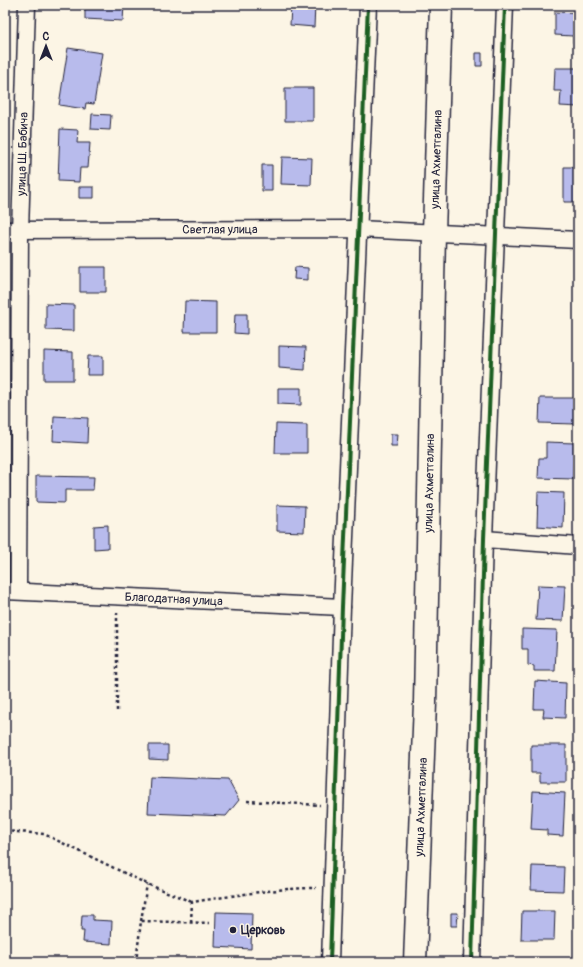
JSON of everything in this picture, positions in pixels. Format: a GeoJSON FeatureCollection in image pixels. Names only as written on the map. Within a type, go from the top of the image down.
{"type":"FeatureCollection","features":[{"type":"Feature","properties":{"kind":"main road","name":"улица Ахметгалина"},"geometry":{"type":"LineString","coordinates":[[414,962],[425,703],[434,233],[441,5]]}},
{"type":"Feature","properties":{"kind":"street","name":"улица Ш. Бабича"},"geometry":{"type":"LineString","coordinates":[[12,591],[12,230],[27,5]]}},
{"type":"Feature","properties":{"kind":"street"},"geometry":{"type":"LineString","coordinates":[[330,962],[342,607],[368,5]]}},
{"type":"Feature","properties":{"kind":"street"},"geometry":{"type":"LineString","coordinates":[[472,962],[484,539],[504,5]]}},
{"type":"Feature","properties":{"kind":"street","name":"Светлая улица"},"geometry":{"type":"LineString","coordinates":[[12,230],[358,229],[578,240]]}},
{"type":"Feature","properties":{"kind":"street"},"geometry":{"type":"LineString","coordinates":[[484,539],[578,546]]}},
{"type":"Feature","properties":{"kind":"street","name":"Благодатная улица"},"geometry":{"type":"LineString","coordinates":[[12,591],[342,607]]}},
{"type":"Feature","properties":{"kind":"path"},"geometry":{"type":"LineString","coordinates":[[117,596],[117,711]]}},
{"type":"Feature","properties":{"kind":"path"},"geometry":{"type":"LineString","coordinates":[[247,801],[326,805]]}},
{"type":"Feature","properties":{"kind":"path"},"geometry":{"type":"LineString","coordinates":[[5,831],[44,834],[147,884],[192,902],[300,888],[333,888]]}},
{"type":"Feature","properties":{"kind":"path"},"geometry":{"type":"LineString","coordinates":[[136,962],[147,884]]}},
{"type":"Feature","properties":{"kind":"path"},"geometry":{"type":"LineString","coordinates":[[191,922],[192,902]]}},
{"type":"Feature","properties":{"kind":"path"},"geometry":{"type":"LineString","coordinates":[[141,921],[209,923]]}},
{"type":"Feature","properties":{"kind":"building"},"geometry":{"type":"Polygon","coordinates":[[[85,5],[124,5],[123,21],[85,19],[85,5]]]}},
{"type":"Feature","properties":{"kind":"building"},"geometry":{"type":"Polygon","coordinates":[[[291,5],[315,5],[314,27],[290,25],[291,5]]]}},
{"type":"Feature","properties":{"kind":"building"},"geometry":{"type":"Polygon","coordinates":[[[555,12],[578,13],[578,43],[573,43],[573,36],[555,35],[555,12]]]}},
{"type":"Feature","properties":{"kind":"building"},"geometry":{"type":"Polygon","coordinates":[[[68,48],[102,53],[94,104],[86,103],[85,109],[59,105],[68,48]]]}},
{"type":"Feature","properties":{"kind":"building"},"geometry":{"type":"Polygon","coordinates":[[[476,53],[482,53],[482,66],[476,66],[476,53]]]}},
{"type":"Feature","properties":{"kind":"building"},"geometry":{"type":"Polygon","coordinates":[[[555,68],[578,68],[578,107],[560,106],[561,91],[554,91],[555,68]]]}},
{"type":"Feature","properties":{"kind":"building"},"geometry":{"type":"Polygon","coordinates":[[[285,88],[313,88],[313,121],[285,121],[285,88]]]}},
{"type":"Feature","properties":{"kind":"building"},"geometry":{"type":"Polygon","coordinates":[[[92,114],[111,115],[110,130],[91,129],[92,114]]]}},
{"type":"Feature","properties":{"kind":"building"},"geometry":{"type":"Polygon","coordinates":[[[60,129],[78,130],[77,143],[90,143],[88,168],[80,168],[79,182],[58,181],[60,129]]]}},
{"type":"Feature","properties":{"kind":"building"},"geometry":{"type":"Polygon","coordinates":[[[282,157],[312,158],[311,185],[281,184],[282,157]]]}},
{"type":"Feature","properties":{"kind":"building"},"geometry":{"type":"Polygon","coordinates":[[[262,165],[272,165],[272,191],[262,191],[262,165]]]}},
{"type":"Feature","properties":{"kind":"building"},"geometry":{"type":"Polygon","coordinates":[[[564,167],[578,167],[578,202],[564,202],[564,167]]]}},
{"type":"Feature","properties":{"kind":"building"},"geometry":{"type":"Polygon","coordinates":[[[79,187],[94,187],[94,198],[79,198],[79,187]]]}},
{"type":"Feature","properties":{"kind":"building"},"geometry":{"type":"Polygon","coordinates":[[[80,267],[106,267],[106,292],[80,292],[80,267]]]}},
{"type":"Feature","properties":{"kind":"building"},"geometry":{"type":"Polygon","coordinates":[[[295,267],[308,268],[308,280],[294,279],[295,267]]]}},
{"type":"Feature","properties":{"kind":"building"},"geometry":{"type":"Polygon","coordinates":[[[185,301],[216,302],[216,332],[184,332],[185,301]]]}},
{"type":"Feature","properties":{"kind":"building"},"geometry":{"type":"Polygon","coordinates":[[[46,304],[74,305],[74,331],[46,330],[46,304]]]}},
{"type":"Feature","properties":{"kind":"building"},"geometry":{"type":"Polygon","coordinates":[[[235,314],[247,314],[247,334],[234,333],[235,314]]]}},
{"type":"Feature","properties":{"kind":"building"},"geometry":{"type":"Polygon","coordinates":[[[279,346],[306,347],[305,370],[279,368],[279,346]]]}},
{"type":"Feature","properties":{"kind":"building"},"geometry":{"type":"Polygon","coordinates":[[[44,351],[73,352],[73,380],[44,380],[44,351]]]}},
{"type":"Feature","properties":{"kind":"building"},"geometry":{"type":"Polygon","coordinates":[[[88,356],[103,356],[103,375],[87,375],[88,356]]]}},
{"type":"Feature","properties":{"kind":"building"},"geometry":{"type":"Polygon","coordinates":[[[278,388],[301,388],[301,405],[278,404],[278,388]]]}},
{"type":"Feature","properties":{"kind":"building"},"geometry":{"type":"Polygon","coordinates":[[[540,398],[575,398],[575,424],[539,423],[540,398]]]}},
{"type":"Feature","properties":{"kind":"building"},"geometry":{"type":"Polygon","coordinates":[[[54,416],[88,418],[87,443],[53,441],[54,416]]]}},
{"type":"Feature","properties":{"kind":"building"},"geometry":{"type":"Polygon","coordinates":[[[276,424],[307,425],[307,453],[275,453],[276,424]]]}},
{"type":"Feature","properties":{"kind":"building"},"geometry":{"type":"Polygon","coordinates":[[[391,434],[398,434],[397,446],[391,446],[391,434]]]}},
{"type":"Feature","properties":{"kind":"building"},"geometry":{"type":"Polygon","coordinates":[[[546,442],[574,443],[573,479],[538,478],[539,458],[546,458],[546,442]]]}},
{"type":"Feature","properties":{"kind":"building"},"geometry":{"type":"Polygon","coordinates":[[[36,476],[94,477],[93,490],[65,490],[65,503],[36,502],[36,476]]]}},
{"type":"Feature","properties":{"kind":"building"},"geometry":{"type":"Polygon","coordinates":[[[538,492],[564,493],[563,528],[537,526],[538,492]]]}},
{"type":"Feature","properties":{"kind":"building"},"geometry":{"type":"Polygon","coordinates":[[[277,505],[305,506],[304,532],[277,531],[277,505]]]}},
{"type":"Feature","properties":{"kind":"building"},"geometry":{"type":"Polygon","coordinates":[[[108,525],[108,548],[94,549],[94,526],[108,525]]]}},
{"type":"Feature","properties":{"kind":"building"},"geometry":{"type":"Polygon","coordinates":[[[538,585],[565,586],[563,621],[536,620],[538,585]]]}},
{"type":"Feature","properties":{"kind":"building"},"geometry":{"type":"Polygon","coordinates":[[[522,629],[557,630],[555,671],[534,671],[534,666],[528,665],[528,649],[522,649],[522,629]]]}},
{"type":"Feature","properties":{"kind":"building"},"geometry":{"type":"Polygon","coordinates":[[[535,681],[566,683],[565,718],[543,717],[544,709],[534,709],[535,681]]]}},
{"type":"Feature","properties":{"kind":"building"},"geometry":{"type":"Polygon","coordinates":[[[149,745],[168,745],[168,760],[149,759],[149,745]]]}},
{"type":"Feature","properties":{"kind":"building"},"geometry":{"type":"Polygon","coordinates":[[[531,745],[566,745],[566,782],[540,782],[540,773],[531,773],[531,745]]]}},
{"type":"Feature","properties":{"kind":"building"},"geometry":{"type":"Polygon","coordinates":[[[150,777],[228,780],[239,800],[226,816],[148,813],[150,777]]]}},
{"type":"Feature","properties":{"kind":"building"},"geometry":{"type":"Polygon","coordinates":[[[533,791],[565,793],[563,836],[547,835],[547,830],[531,829],[533,791]]]}},
{"type":"Feature","properties":{"kind":"building"},"geometry":{"type":"Polygon","coordinates":[[[532,866],[564,867],[563,891],[531,890],[532,866]]]}},
{"type":"Feature","properties":{"kind":"building"},"geometry":{"type":"Polygon","coordinates":[[[522,911],[555,911],[554,940],[521,940],[522,911]]]}},
{"type":"Feature","properties":{"kind":"building","name":"Церковь"},"geometry":{"type":"Polygon","coordinates":[[[216,912],[252,913],[251,949],[215,947],[216,912]]]}},
{"type":"Feature","properties":{"kind":"building"},"geometry":{"type":"Polygon","coordinates":[[[451,913],[458,913],[457,926],[451,926],[451,913]]]}},
{"type":"Feature","properties":{"kind":"building"},"geometry":{"type":"Polygon","coordinates":[[[82,915],[93,915],[93,920],[112,921],[111,944],[83,942],[84,931],[81,931],[82,915]]]}},
{"type":"Feature","properties":{"kind":"cycle path"},"geometry":{"type":"LineString","coordinates":[[330,962],[342,607],[368,5]]}},
{"type":"Feature","properties":{"kind":"cycle path"},"geometry":{"type":"LineString","coordinates":[[472,962],[484,539],[505,5]]}},
{"type":"Feature","properties":{"kind":"place","name":"Церковь"},"geometry":{"type":"Point","coordinates":[233,930]}}]}
